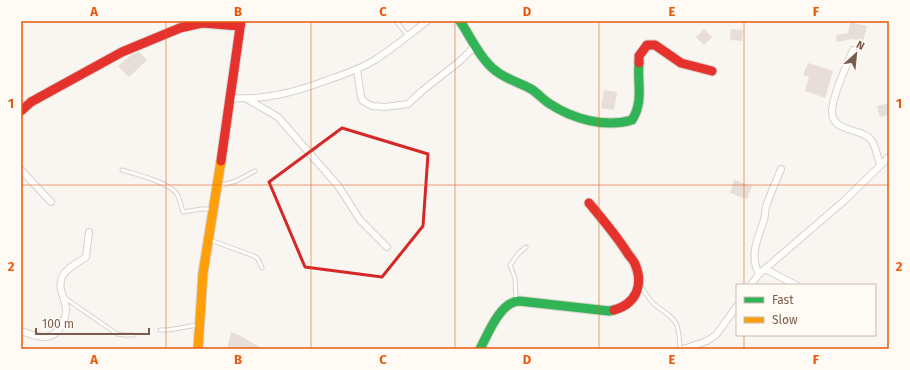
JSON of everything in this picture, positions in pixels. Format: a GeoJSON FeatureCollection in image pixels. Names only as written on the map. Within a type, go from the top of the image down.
{"type":"FeatureCollection","features":[{"type":"Feature","properties":{"kind":"street"},"geometry":{"type":"LineString","coordinates":[[230,98],[261,98],[294,92],[356,69],[373,61],[427,21]]}},
{"type":"Feature","properties":{"kind":"street"},"geometry":{"type":"LineString","coordinates":[[460,21],[487,62],[496,71],[532,90],[550,104],[571,115],[590,121],[622,123],[632,120],[637,112],[640,92],[638,72],[639,56],[647,45],[655,45],[681,63],[712,70]]}},
{"type":"Feature","properties":{"kind":"street"},"geometry":{"type":"LineString","coordinates":[[21,111],[31,102],[116,56],[180,28],[202,23],[240,23],[217,187],[203,273],[198,349]]}},
{"type":"Feature","properties":{"kind":"street"},"geometry":{"type":"LineString","coordinates":[[356,69],[361,97],[367,104],[385,107],[408,104],[460,61],[476,45]]}},
{"type":"Feature","properties":{"kind":"street"},"geometry":{"type":"LineString","coordinates":[[853,50],[833,101],[831,112],[834,119],[840,126],[864,135],[872,141],[880,165]]}},
{"type":"Feature","properties":{"kind":"street"},"geometry":{"type":"LineString","coordinates":[[247,99],[278,117],[339,187],[360,220],[387,248]]}},
{"type":"Feature","properties":{"kind":"street"},"geometry":{"type":"LineString","coordinates":[[752,284],[762,271],[845,200],[888,159]]}},
{"type":"Feature","properties":{"kind":"street"},"geometry":{"type":"LineString","coordinates":[[781,169],[766,208],[765,218],[756,241],[754,254],[755,266],[762,271],[794,284]]}},
{"type":"Feature","properties":{"kind":"street"},"geometry":{"type":"LineString","coordinates":[[21,170],[51,202]]}},
{"type":"Feature","properties":{"kind":"street"},"geometry":{"type":"LineString","coordinates":[[480,349],[497,319],[506,306],[512,302],[516,301],[609,311],[619,309],[628,304],[634,297],[640,286],[635,264],[613,232],[589,203]]}},
{"type":"Feature","properties":{"kind":"street"},"geometry":{"type":"LineString","coordinates":[[21,331],[46,337],[52,336],[58,331],[65,318],[66,309],[60,285],[62,276],[67,270],[86,257],[89,232]]}},
{"type":"Feature","properties":{"kind":"street"},"geometry":{"type":"LineString","coordinates":[[683,349],[707,341],[716,335],[736,307]]}},
{"type":"Feature","properties":{"kind":"lane"},"geometry":{"type":"LineString","coordinates":[[396,21],[408,36]]}},
{"type":"Feature","properties":{"kind":"lane"},"geometry":{"type":"LineString","coordinates":[[122,170],[159,183],[176,192],[183,212],[202,209],[213,210]]}},
{"type":"Feature","properties":{"kind":"lane"},"geometry":{"type":"LineString","coordinates":[[217,187],[236,181],[255,171]]}},
{"type":"Feature","properties":{"kind":"lane"},"geometry":{"type":"LineString","coordinates":[[208,240],[254,256],[258,259],[262,268]]}},
{"type":"Feature","properties":{"kind":"lane"},"geometry":{"type":"LineString","coordinates":[[516,301],[515,278],[510,265],[518,254],[526,247]]}},
{"type":"Feature","properties":{"kind":"lane"},"geometry":{"type":"LineString","coordinates":[[640,286],[654,304],[673,318],[679,333],[680,349]]}},
{"type":"Feature","properties":{"kind":"lane"},"geometry":{"type":"LineString","coordinates":[[62,296],[117,334],[134,335]]}},
{"type":"Feature","properties":{"kind":"lane"},"geometry":{"type":"LineString","coordinates":[[160,330],[168,330],[199,324]]}},
{"type":"Feature","properties":{"kind":"highlighted area"},"geometry":{"type":"Polygon","coordinates":[[[342,128],[428,154],[423,226],[382,277],[305,267],[269,182],[342,128]]]}},
{"type":"Feature","properties":{"kind":"building"},"geometry":{"type":"Polygon","coordinates":[[[850,22],[867,26],[863,41],[853,39],[837,42],[836,35],[848,33],[850,22]]]}},
{"type":"Feature","properties":{"kind":"building"},"geometry":{"type":"Polygon","coordinates":[[[704,29],[712,37],[704,45],[696,37],[704,29]]]}},
{"type":"Feature","properties":{"kind":"building"},"geometry":{"type":"Polygon","coordinates":[[[731,29],[743,30],[742,41],[730,40],[731,29]]]}},
{"type":"Feature","properties":{"kind":"building"},"geometry":{"type":"Polygon","coordinates":[[[139,52],[147,60],[129,77],[118,66],[131,55],[139,52]]]}},
{"type":"Feature","properties":{"kind":"building"},"geometry":{"type":"Polygon","coordinates":[[[808,63],[833,71],[825,98],[805,91],[809,77],[803,75],[808,63]]]}},
{"type":"Feature","properties":{"kind":"building"},"geometry":{"type":"Polygon","coordinates":[[[604,90],[617,92],[614,110],[601,108],[604,90]]]}},
{"type":"Feature","properties":{"kind":"building"},"geometry":{"type":"Polygon","coordinates":[[[889,103],[889,115],[880,117],[877,106],[889,103]]]}},
{"type":"Feature","properties":{"kind":"building"},"geometry":{"type":"Polygon","coordinates":[[[734,180],[752,186],[747,199],[730,193],[734,180]]]}},
{"type":"Feature","properties":{"kind":"building"},"geometry":{"type":"Polygon","coordinates":[[[231,332],[239,335],[263,349],[227,349],[231,332]]]}},
{"type":"Feature","properties":{"kind":"traffic: fast"},"geometry":{"type":"LineString","coordinates":[[460,21],[485,61],[496,71],[536,92],[547,102],[559,109],[590,121],[611,123],[632,120],[636,113],[639,99],[639,63]]}},
{"type":"Feature","properties":{"kind":"traffic: fast"},"geometry":{"type":"LineString","coordinates":[[480,349],[495,320],[500,313],[512,303],[519,301],[609,311],[614,310]]}},
{"type":"Feature","properties":{"kind":"traffic: slow"},"geometry":{"type":"LineString","coordinates":[[198,349],[203,273],[221,161]]}},
{"type":"Feature","properties":{"kind":"traffic: jam"},"geometry":{"type":"LineString","coordinates":[[221,161],[241,21]]}},
{"type":"Feature","properties":{"kind":"traffic: jam"},"geometry":{"type":"LineString","coordinates":[[21,111],[31,102],[122,52],[180,28],[202,23],[240,26]]}},
{"type":"Feature","properties":{"kind":"traffic: jam"},"geometry":{"type":"LineString","coordinates":[[639,63],[639,56],[647,45],[655,45],[681,63],[712,71]]}},
{"type":"Feature","properties":{"kind":"traffic: jam"},"geometry":{"type":"LineString","coordinates":[[589,203],[610,228],[634,262],[638,272],[638,286],[633,298],[622,307],[614,310]]}}]}
